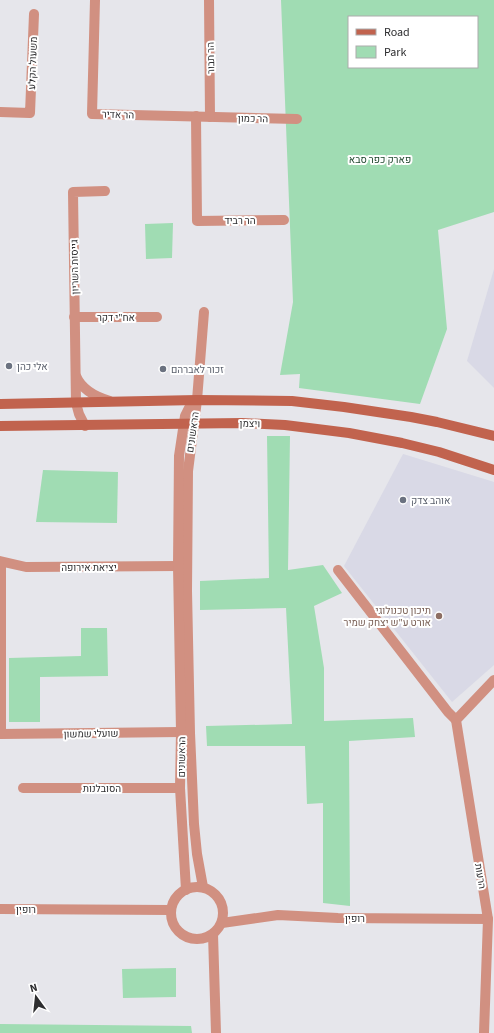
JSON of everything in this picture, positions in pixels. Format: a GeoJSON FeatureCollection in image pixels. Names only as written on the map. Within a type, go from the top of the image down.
{"type":"FeatureCollection","features":[{"type":"Feature","properties":{"kind":"main road"},"geometry":{"type":"LineString","coordinates":[[0,404],[184,400],[266,400],[319,404],[437,422],[494,436]]}},
{"type":"Feature","properties":{"kind":"main road","name":"ויצמן"},"geometry":{"type":"LineString","coordinates":[[0,426],[265,424],[349,433],[402,442],[494,470]]}},
{"type":"Feature","properties":{"kind":"street","name":"הר אדיר"},"geometry":{"type":"LineString","coordinates":[[95,0],[92,114],[210,117]]}},
{"type":"Feature","properties":{"kind":"street","name":"הר תבור"},"geometry":{"type":"LineString","coordinates":[[209,0],[210,117]]}},
{"type":"Feature","properties":{"kind":"street","name":"משעול הקלע"},"geometry":{"type":"LineString","coordinates":[[0,112],[30,113],[34,14]]}},
{"type":"Feature","properties":{"kind":"street","name":"הר רביד"},"geometry":{"type":"LineString","coordinates":[[196,116],[197,221],[284,220]]}},
{"type":"Feature","properties":{"kind":"street","name":"הר כמון"},"geometry":{"type":"LineString","coordinates":[[210,117],[296,119]]}},
{"type":"Feature","properties":{"kind":"street","name":"גייסות השריון"},"geometry":{"type":"LineString","coordinates":[[85,426],[79,414],[76,403],[73,192],[105,191]]}},
{"type":"Feature","properties":{"kind":"street"},"geometry":{"type":"LineString","coordinates":[[197,400],[204,312]]}},
{"type":"Feature","properties":{"kind":"street","name":"אח\"י דקר"},"geometry":{"type":"LineString","coordinates":[[74,317],[157,317]]}},
{"type":"Feature","properties":{"kind":"street"},"geometry":{"type":"LineString","coordinates":[[184,400],[194,386],[200,372]]}},
{"type":"Feature","properties":{"kind":"street"},"geometry":{"type":"LineString","coordinates":[[75,374],[87,391],[100,398],[115,402]]}},
{"type":"Feature","properties":{"kind":"street","name":"הראשונים"},"geometry":{"type":"LineString","coordinates":[[197,400],[188,471],[187,591],[194,824],[197,854],[203,887]]}},
{"type":"Feature","properties":{"kind":"street","name":"הראשונים"},"geometry":{"type":"LineString","coordinates":[[186,890],[180,788],[181,732],[178,566],[179,456],[183,425],[189,408],[197,400]]}},
{"type":"Feature","properties":{"kind":"street"},"geometry":{"type":"LineString","coordinates":[[0,562],[1,734]]}},
{"type":"Feature","properties":{"kind":"street","name":"יציאת אירופה"},"geometry":{"type":"LineString","coordinates":[[0,562],[26,567],[178,566]]}},
{"type":"Feature","properties":{"kind":"street"},"geometry":{"type":"LineString","coordinates":[[338,570],[448,712],[456,720],[494,680]]}},
{"type":"Feature","properties":{"kind":"street","name":"הרעות"},"geometry":{"type":"LineString","coordinates":[[456,720],[488,919],[484,1033]]}},
{"type":"Feature","properties":{"kind":"street","name":"שועלי שמשון"},"geometry":{"type":"LineString","coordinates":[[1,734],[181,732]]}},
{"type":"Feature","properties":{"kind":"street","name":"הסובלנות"},"geometry":{"type":"LineString","coordinates":[[23,788],[180,788]]}},
{"type":"Feature","properties":{"kind":"street"},"geometry":{"type":"LineString","coordinates":[[194,887],[203,887],[212,891],[219,897],[223,905],[224,914],[222,923],[213,934],[206,938],[197,940],[180,934],[175,927],[171,910],[179,895],[194,887]]}},
{"type":"Feature","properties":{"kind":"street","name":"רופין"},"geometry":{"type":"LineString","coordinates":[[0,909],[171,910]]}},
{"type":"Feature","properties":{"kind":"street","name":"רופין"},"geometry":{"type":"LineString","coordinates":[[222,923],[278,915],[338,918],[488,919]]}},
{"type":"Feature","properties":{"kind":"street"},"geometry":{"type":"LineString","coordinates":[[213,934],[216,1033]]}},
{"type":"Feature","properties":{"kind":"shaded area"},"geometry":{"type":"Polygon","coordinates":[[[494,269],[494,388],[467,361],[494,269]]]}},
{"type":"Feature","properties":{"kind":"shaded area","name":"תיכון טכנולוגי אורט ע\"ש יצחק שמיר"},"geometry":{"type":"Polygon","coordinates":[[[403,454],[494,482],[494,665],[452,702],[344,566],[403,454]]]}},
{"type":"Feature","properties":{"kind":"green space","name":"פארק כפר סבא"},"geometry":{"type":"Polygon","coordinates":[[[281,0],[494,0],[494,212],[438,230],[447,329],[420,404],[299,388],[300,374],[280,375],[293,302],[281,0]]]}},
{"type":"Feature","properties":{"kind":"green space"},"geometry":{"type":"Polygon","coordinates":[[[173,223],[172,258],[146,259],[145,224],[173,223]]]}},
{"type":"Feature","properties":{"kind":"green space"},"geometry":{"type":"Polygon","coordinates":[[[267,436],[290,436],[288,570],[323,565],[342,593],[314,606],[324,668],[324,721],[413,718],[415,737],[349,741],[350,906],[323,903],[323,803],[307,804],[305,746],[207,746],[206,726],[292,724],[286,608],[200,610],[200,581],[269,578],[267,436]]]}},
{"type":"Feature","properties":{"kind":"green space"},"geometry":{"type":"Polygon","coordinates":[[[43,470],[118,472],[117,523],[36,522],[43,470]]]}},
{"type":"Feature","properties":{"kind":"green space"},"geometry":{"type":"Polygon","coordinates":[[[81,628],[107,628],[108,676],[40,677],[40,722],[9,722],[9,658],[81,656],[81,628]]]}},
{"type":"Feature","properties":{"kind":"green space"},"geometry":{"type":"Polygon","coordinates":[[[176,968],[176,997],[123,998],[122,969],[176,968]]]}},
{"type":"Feature","properties":{"kind":"green space"},"geometry":{"type":"Polygon","coordinates":[[[0,1024],[191,1026],[192,1033],[0,1033],[0,1024]]]}},
{"type":"Feature","properties":{"kind":"place","name":"אלי כהן"},"geometry":{"type":"Point","coordinates":[9,366]}},
{"type":"Feature","properties":{"kind":"place","name":"זכור לאברהם"},"geometry":{"type":"Point","coordinates":[163,369]}},
{"type":"Feature","properties":{"kind":"place","name":"אוהב צדק"},"geometry":{"type":"Point","coordinates":[403,500]}},
{"type":"Feature","properties":{"kind":"place","name":"תיכון טכנולוגי אורט ע\"ש יצחק שמיר"},"geometry":{"type":"Point","coordinates":[439,616]}}]}
